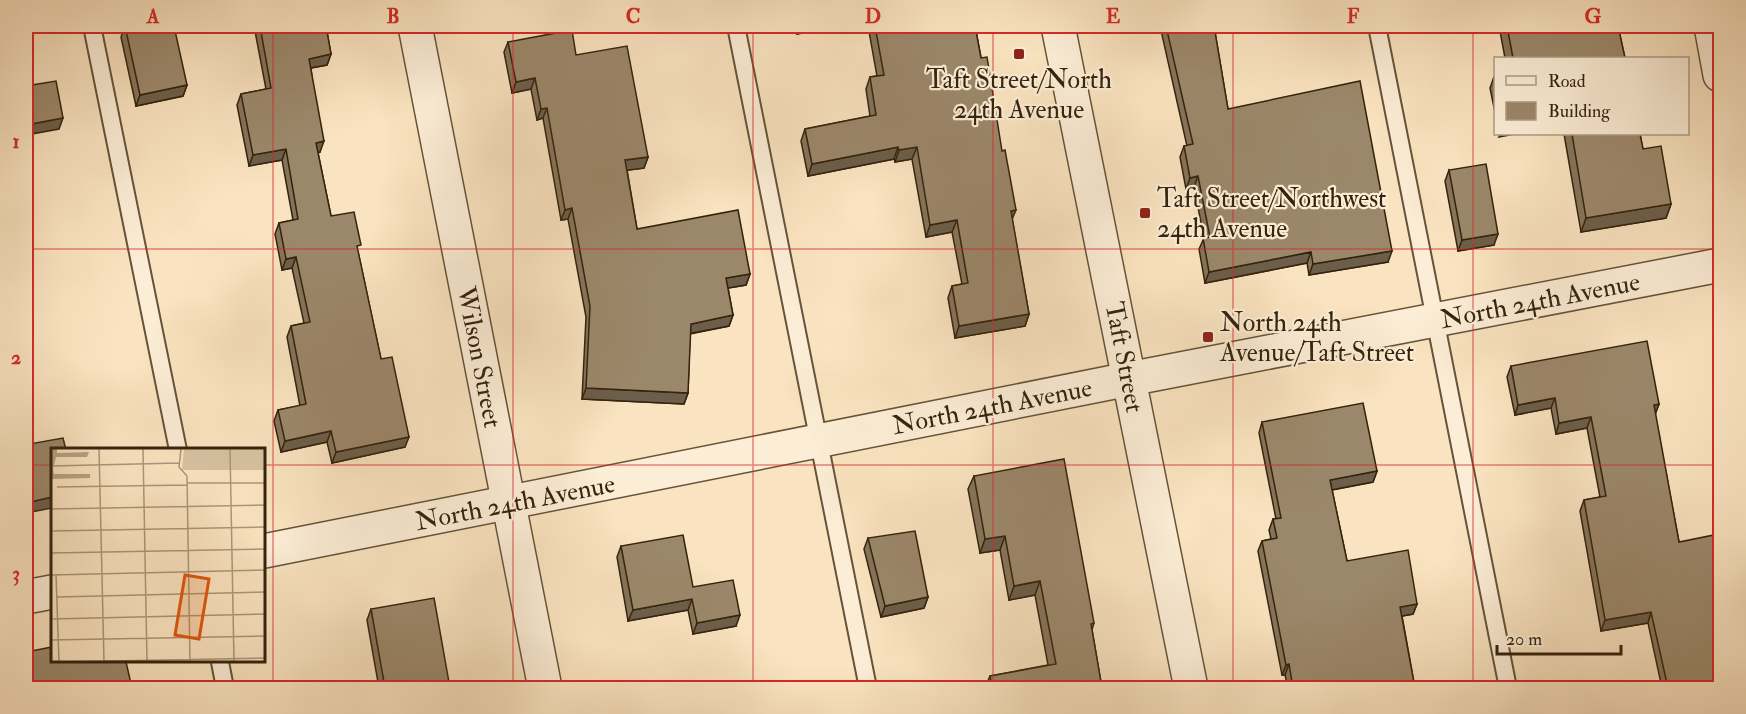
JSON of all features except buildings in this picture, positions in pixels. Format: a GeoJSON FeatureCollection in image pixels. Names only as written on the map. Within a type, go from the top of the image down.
{"type":"FeatureCollection","features":[{"type":"Feature","properties":{"kind":"street","name":"Wilson Street"},"geometry":{"type":"LineString","coordinates":[[416,26],[545,688]]}},
{"type":"Feature","properties":{"kind":"street","name":"Taft Street"},"geometry":{"type":"LineString","coordinates":[[1058,26],[1191,688]]}},
{"type":"Feature","properties":{"kind":"street"},"geometry":{"type":"LineString","coordinates":[[1711,26],[1720,75]]}},
{"type":"Feature","properties":{"kind":"street","name":"North 24th Avenue"},"geometry":{"type":"LineString","coordinates":[[266,551],[1129,379],[1720,265]]}},
{"type":"Feature","properties":{"kind":"street"},"geometry":{"type":"LineString","coordinates":[[26,597],[51,592]]}},
{"type":"Feature","properties":{"kind":"lane"},"geometry":{"type":"LineString","coordinates":[[92,26],[178,448]]}},
{"type":"Feature","properties":{"kind":"lane"},"geometry":{"type":"LineString","coordinates":[[736,26],[868,688]]}},
{"type":"Feature","properties":{"kind":"lane"},"geometry":{"type":"LineString","coordinates":[[1377,26],[1508,688]]}},
{"type":"Feature","properties":{"kind":"lane"},"geometry":{"type":"LineString","coordinates":[[220,663],[225,688]]}},
{"type":"Feature","properties":{"kind":"place","name":"Taft Street/North 24th Avenue"},"geometry":{"type":"Point","coordinates":[1019,54]}},
{"type":"Feature","properties":{"kind":"place","name":"Taft Street/Northwest 24th Avenue"},"geometry":{"type":"Point","coordinates":[1145,213]}},
{"type":"Feature","properties":{"kind":"place","name":"North 24th Avenue/Taft Street"},"geometry":{"type":"Point","coordinates":[1208,337]}}]}
